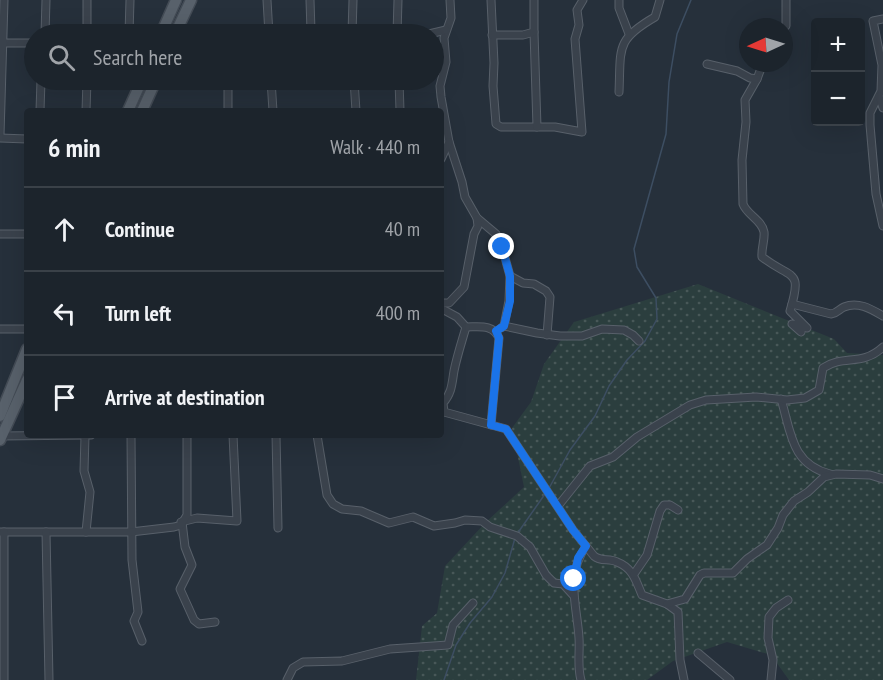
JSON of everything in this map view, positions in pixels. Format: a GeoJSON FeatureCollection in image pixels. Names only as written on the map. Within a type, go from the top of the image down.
{"type":"FeatureCollection","features":[{"type":"Feature","properties":{"kind":"main road"},"geometry":{"type":"LineString","coordinates":[[180,24],[191,0]]}},
{"type":"Feature","properties":{"kind":"main road"},"geometry":{"type":"LineString","coordinates":[[165,24],[175,2]]}},
{"type":"Feature","properties":{"kind":"main road"},"geometry":{"type":"LineString","coordinates":[[129,108],[137,90]]}},
{"type":"Feature","properties":{"kind":"main road"},"geometry":{"type":"LineString","coordinates":[[143,108],[151,90]]}},
{"type":"Feature","properties":{"kind":"main road"},"geometry":{"type":"LineString","coordinates":[[0,417],[24,357]]}},
{"type":"Feature","properties":{"kind":"main road"},"geometry":{"type":"LineString","coordinates":[[0,438],[24,386]]}},
{"type":"Feature","properties":{"kind":"street"},"geometry":{"type":"LineString","coordinates":[[4,0],[0,136],[24,139]]}},
{"type":"Feature","properties":{"kind":"street"},"geometry":{"type":"LineString","coordinates":[[45,24],[46,0]]}},
{"type":"Feature","properties":{"kind":"street"},"geometry":{"type":"LineString","coordinates":[[87,0],[87,24]]}},
{"type":"Feature","properties":{"kind":"street"},"geometry":{"type":"LineString","coordinates":[[129,24],[130,0]]}},
{"type":"Feature","properties":{"kind":"street"},"geometry":{"type":"LineString","coordinates":[[267,0],[268,24]]}},
{"type":"Feature","properties":{"kind":"street"},"geometry":{"type":"LineString","coordinates":[[310,0],[310,24]]}},
{"type":"Feature","properties":{"kind":"street"},"geometry":{"type":"LineString","coordinates":[[352,24],[353,0]]}},
{"type":"Feature","properties":{"kind":"street"},"geometry":{"type":"LineString","coordinates":[[397,24],[398,0]]}},
{"type":"Feature","properties":{"kind":"street"},"geometry":{"type":"LineString","coordinates":[[444,70],[446,62],[444,38],[451,18],[450,0]]}},
{"type":"Feature","properties":{"kind":"street"},"geometry":{"type":"LineString","coordinates":[[490,0],[496,124],[501,127],[573,129],[582,132],[575,39],[579,25],[577,10],[583,0]]}},
{"type":"Feature","properties":{"kind":"street"},"geometry":{"type":"LineString","coordinates":[[534,0],[537,127]]}},
{"type":"Feature","properties":{"kind":"street"},"geometry":{"type":"LineString","coordinates":[[619,0],[619,8],[629,34]]}},
{"type":"Feature","properties":{"kind":"street"},"geometry":{"type":"LineString","coordinates":[[619,92],[621,52],[629,34],[655,17],[660,0]]}},
{"type":"Feature","properties":{"kind":"street"},"geometry":{"type":"LineString","coordinates":[[786,0],[786,18]]}},
{"type":"Feature","properties":{"kind":"street"},"geometry":{"type":"LineString","coordinates":[[883,19],[873,21],[882,65],[879,96],[883,108]]}},
{"type":"Feature","properties":{"kind":"street"},"geometry":{"type":"LineString","coordinates":[[492,35],[523,35],[534,32]]}},
{"type":"Feature","properties":{"kind":"street"},"geometry":{"type":"LineString","coordinates":[[2,43],[24,44]]}},
{"type":"Feature","properties":{"kind":"street"},"geometry":{"type":"LineString","coordinates":[[706,64],[737,71],[757,79]]}},
{"type":"Feature","properties":{"kind":"street"},"geometry":{"type":"LineString","coordinates":[[760,72],[744,100],[746,122],[742,160],[743,204],[745,210],[762,226],[764,237],[762,257],[796,280],[797,286],[790,311],[807,328],[792,324],[801,332]]}},
{"type":"Feature","properties":{"kind":"street"},"geometry":{"type":"LineString","coordinates":[[40,108],[41,90]]}},
{"type":"Feature","properties":{"kind":"street"},"geometry":{"type":"LineString","coordinates":[[86,108],[87,90]]}},
{"type":"Feature","properties":{"kind":"street"},"geometry":{"type":"LineString","coordinates":[[228,90],[228,108]]}},
{"type":"Feature","properties":{"kind":"street"},"geometry":{"type":"LineString","coordinates":[[272,90],[273,108]]}},
{"type":"Feature","properties":{"kind":"street"},"geometry":{"type":"LineString","coordinates":[[355,90],[356,108]]}},
{"type":"Feature","properties":{"kind":"street"},"geometry":{"type":"LineString","coordinates":[[399,90],[400,108]]}},
{"type":"Feature","properties":{"kind":"street"},"geometry":{"type":"LineString","coordinates":[[441,90],[444,108]]}},
{"type":"Feature","properties":{"kind":"street"},"geometry":{"type":"LineString","coordinates":[[879,96],[870,113],[870,125],[876,194],[883,224]]}},
{"type":"Feature","properties":{"kind":"street"},"geometry":{"type":"LineString","coordinates":[[444,111],[449,142],[465,198],[477,218],[496,234],[502,247],[510,276],[510,301],[504,326]]}},
{"type":"Feature","properties":{"kind":"street"},"geometry":{"type":"LineString","coordinates":[[444,153],[449,142]]}},
{"type":"Feature","properties":{"kind":"street"},"geometry":{"type":"LineString","coordinates":[[444,306],[464,287],[474,234],[478,226],[477,218]]}},
{"type":"Feature","properties":{"kind":"street"},"geometry":{"type":"LineString","coordinates":[[0,234],[24,234]]}},
{"type":"Feature","properties":{"kind":"street"},"geometry":{"type":"LineString","coordinates":[[510,276],[523,284],[534,284],[546,291],[550,297],[547,335]]}},
{"type":"Feature","properties":{"kind":"street"},"geometry":{"type":"LineString","coordinates":[[792,304],[831,314],[845,307],[860,305],[883,316]]}},
{"type":"Feature","properties":{"kind":"street"},"geometry":{"type":"LineString","coordinates":[[444,308],[457,317],[466,327],[490,327],[496,331],[499,338],[491,425]]}},
{"type":"Feature","properties":{"kind":"street"},"geometry":{"type":"LineString","coordinates":[[496,331],[504,326],[547,335],[582,336],[602,329],[624,330],[633,334],[639,341]]}},
{"type":"Feature","properties":{"kind":"street"},"geometry":{"type":"LineString","coordinates":[[444,402],[449,397],[453,384],[466,327]]}},
{"type":"Feature","properties":{"kind":"street"},"geometry":{"type":"LineString","coordinates":[[0,329],[24,329]]}},
{"type":"Feature","properties":{"kind":"street"},"geometry":{"type":"LineString","coordinates":[[558,506],[590,466],[613,457],[637,437],[690,405],[706,400],[765,397],[805,398],[819,390],[824,368],[835,361],[859,360],[874,355],[883,347]]}},
{"type":"Feature","properties":{"kind":"street"},"geometry":{"type":"LineString","coordinates":[[781,399],[793,446],[802,460],[818,471],[832,475]]}},
{"type":"Feature","properties":{"kind":"street"},"geometry":{"type":"LineString","coordinates":[[444,412],[506,429],[597,559],[617,561],[634,574],[642,595],[667,604],[678,612],[680,660],[684,680]]}},
{"type":"Feature","properties":{"kind":"street"},"geometry":{"type":"LineString","coordinates":[[444,415],[450,415]]}},
{"type":"Feature","properties":{"kind":"street"},"geometry":{"type":"LineString","coordinates":[[0,438],[24,437]]}},
{"type":"Feature","properties":{"kind":"street"},"geometry":{"type":"LineString","coordinates":[[85,438],[84,471],[90,492],[86,532]]}},
{"type":"Feature","properties":{"kind":"street"},"geometry":{"type":"LineString","coordinates":[[131,438],[131,532],[138,607],[134,621],[142,641]]}},
{"type":"Feature","properties":{"kind":"street"},"geometry":{"type":"LineString","coordinates":[[4,680],[2,532],[131,532],[180,525],[187,515],[187,438]]}},
{"type":"Feature","properties":{"kind":"street"},"geometry":{"type":"LineString","coordinates":[[174,527],[196,518],[237,521],[233,438]]}},
{"type":"Feature","properties":{"kind":"street"},"geometry":{"type":"LineString","coordinates":[[276,438],[278,528]]}},
{"type":"Feature","properties":{"kind":"street"},"geometry":{"type":"LineString","coordinates":[[318,438],[327,495],[333,504],[342,509],[362,511],[389,523],[413,517],[434,526],[465,520],[482,521],[517,536],[530,547],[546,575],[554,583],[563,585],[573,595]]}},
{"type":"Feature","properties":{"kind":"street"},"geometry":{"type":"LineString","coordinates":[[667,604],[685,599],[700,575],[704,573],[733,573],[747,559],[767,545],[783,515],[794,501],[824,477],[870,475],[883,479]]}},
{"type":"Feature","properties":{"kind":"street"},"geometry":{"type":"LineString","coordinates":[[634,574],[647,555],[660,511],[664,506],[670,505],[678,510]]}},
{"type":"Feature","properties":{"kind":"street"},"geometry":{"type":"LineString","coordinates":[[182,522],[185,547],[192,565],[180,589],[194,620],[199,624],[215,622]]}},
{"type":"Feature","properties":{"kind":"street"},"geometry":{"type":"LineString","coordinates":[[45,532],[49,680]]}},
{"type":"Feature","properties":{"kind":"street"},"geometry":{"type":"LineString","coordinates":[[581,680],[578,661],[580,650],[578,628],[573,595],[578,558],[586,546]]}},
{"type":"Feature","properties":{"kind":"street"},"geometry":{"type":"LineString","coordinates":[[771,680],[773,660],[768,638],[769,616],[788,600]]}},
{"type":"Feature","properties":{"kind":"street"},"geometry":{"type":"LineString","coordinates":[[286,680],[293,668],[303,662],[342,661],[390,649],[448,645],[453,625],[473,603]]}},
{"type":"Feature","properties":{"kind":"street"},"geometry":{"type":"LineString","coordinates":[[698,653],[730,680]]}},
{"type":"Feature","properties":{"kind":"shaded area"},"geometry":{"type":"Polygon","coordinates":[[[698,284],[834,339],[847,353],[883,355],[883,680],[789,680],[771,655],[727,642],[673,661],[647,680],[416,680],[422,626],[437,613],[445,566],[486,522],[524,487],[512,428],[531,402],[544,364],[574,322],[698,284]]]}},
{"type":"Feature","properties":{"kind":"waterway"},"geometry":{"type":"LineString","coordinates":[[548,490],[570,450],[595,416],[609,386],[627,360],[645,341],[657,319],[656,298],[637,267],[634,249],[666,134],[669,82],[677,34],[691,0]]}},
{"type":"Feature","properties":{"kind":"waterway"},"geometry":{"type":"LineString","coordinates":[[517,534],[545,494]]}},
{"type":"Feature","properties":{"kind":"waterway"},"geometry":{"type":"LineString","coordinates":[[444,680],[456,645],[470,623],[492,597],[505,573],[515,538]]}},
{"type":"Feature","properties":{"kind":"route"},"geometry":{"type":"LineString","coordinates":[[502,247],[510,276],[510,301],[504,326],[496,331],[499,338],[491,425],[506,429],[586,546],[578,558],[574,579]]}}]}
